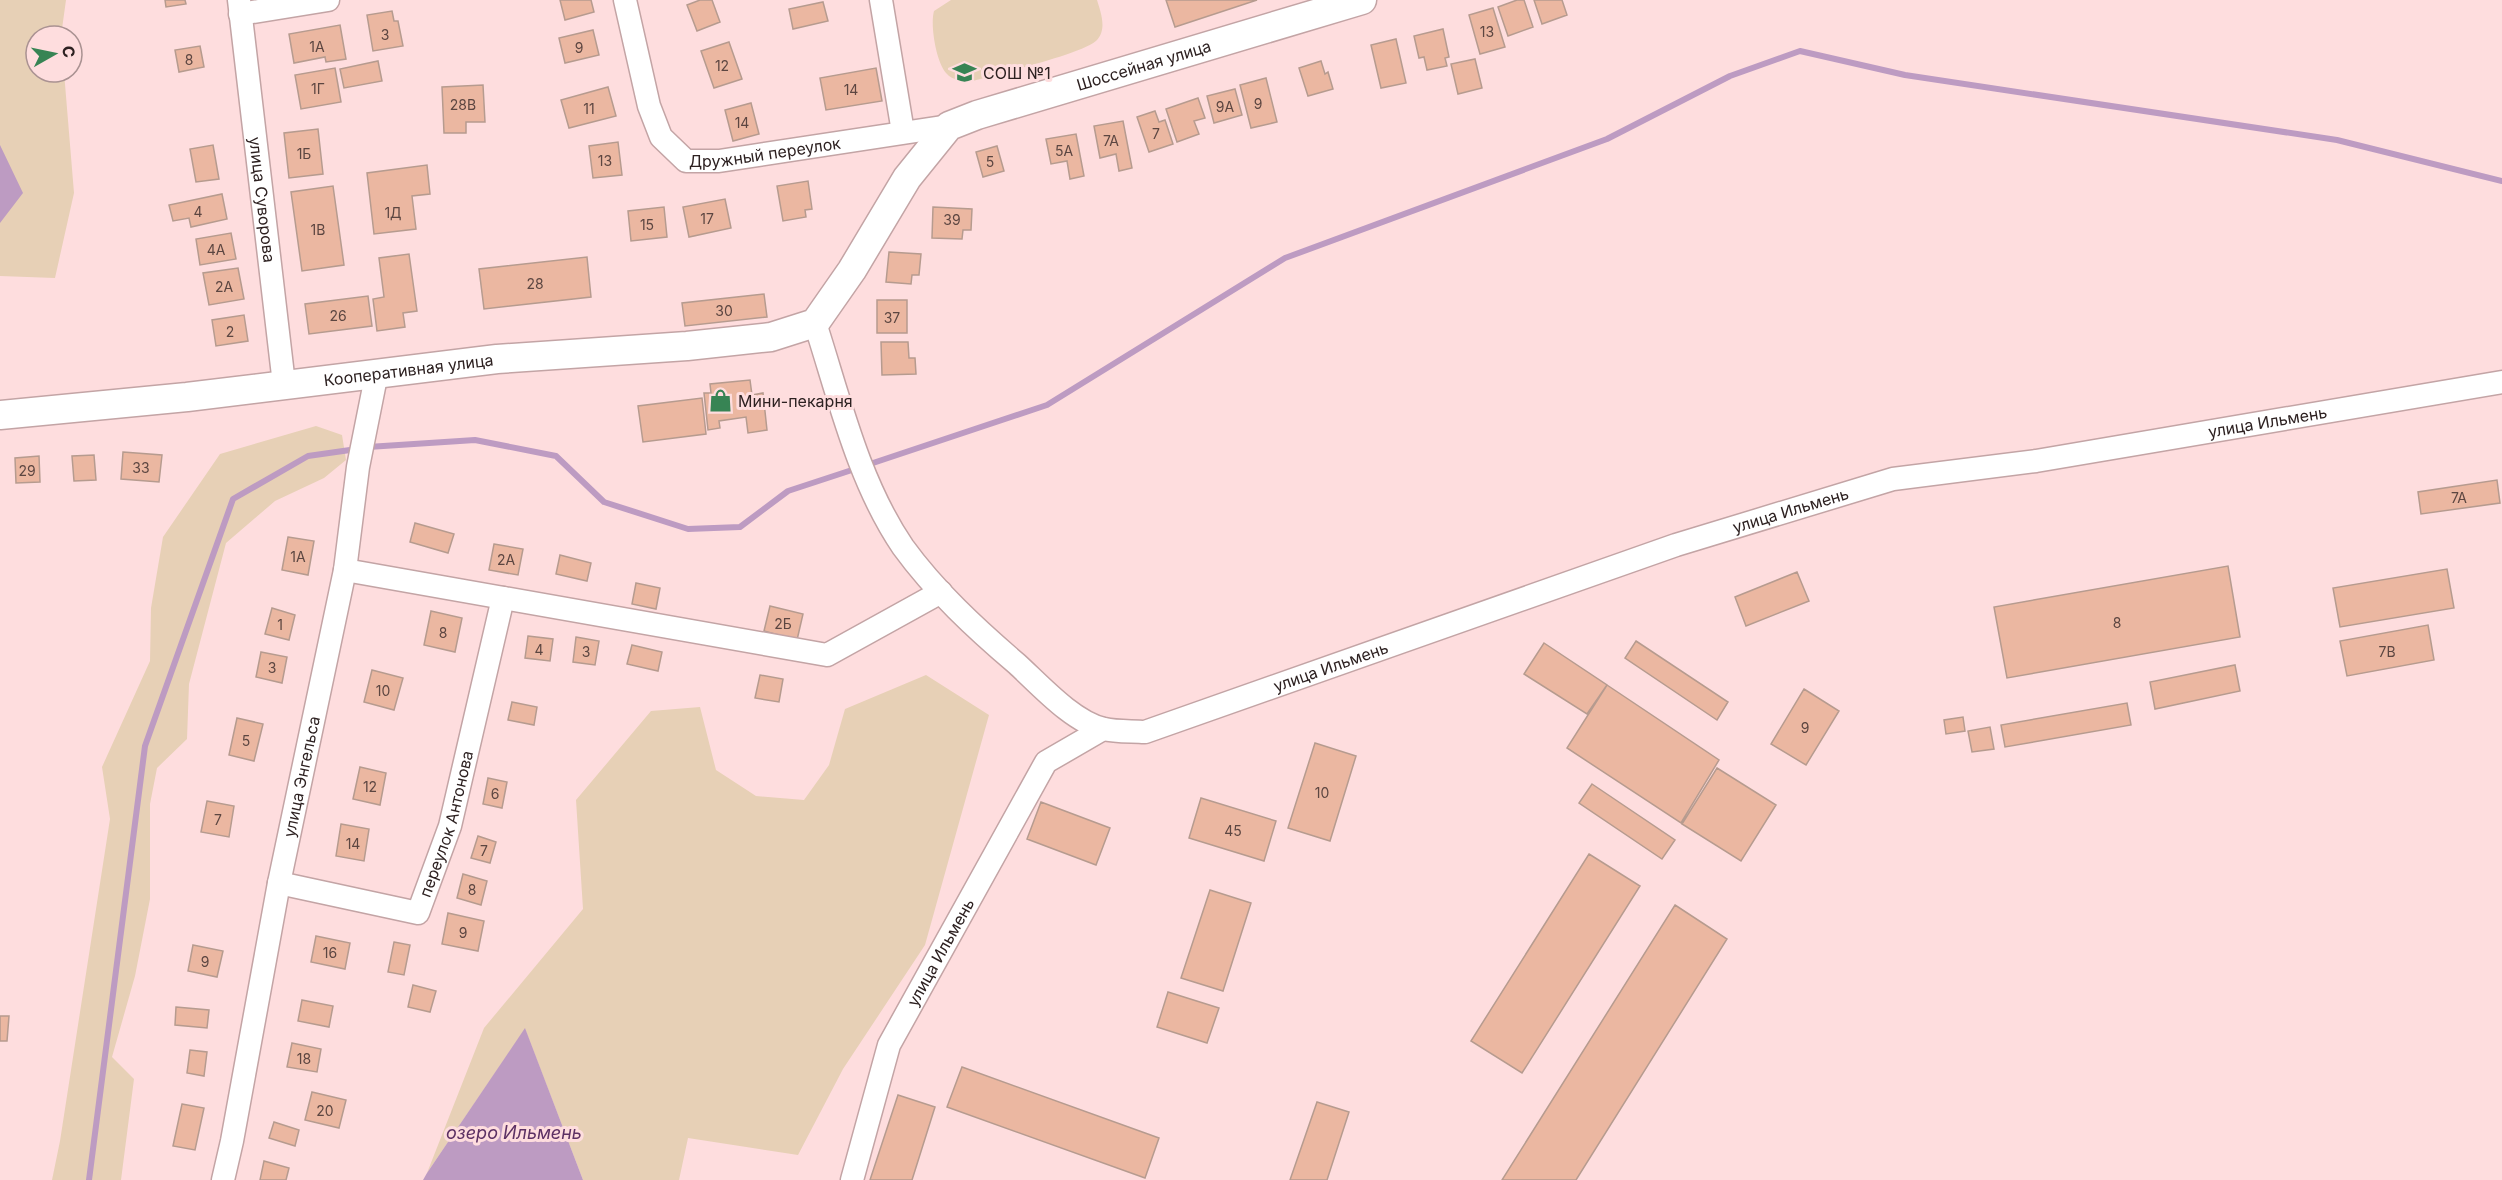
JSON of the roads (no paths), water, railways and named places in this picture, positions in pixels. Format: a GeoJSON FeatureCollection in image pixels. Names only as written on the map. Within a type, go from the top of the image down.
{"type":"FeatureCollection","features":[{"type":"Feature","properties":{"kind":"street","name":"улица Суворова"},"geometry":{"type":"LineString","coordinates":[[284,384],[239,7],[328,0]]}},
{"type":"Feature","properties":{"kind":"street","name":"Дружный переулок"},"geometry":{"type":"LineString","coordinates":[[625,0],[653,117],[661,137],[686,161],[719,161],[949,126]]}},
{"type":"Feature","properties":{"kind":"street"},"geometry":{"type":"LineString","coordinates":[[881,0],[903,132]]}},
{"type":"Feature","properties":{"kind":"street","name":"Шоссейная улица"},"geometry":{"type":"LineString","coordinates":[[815,323],[852,270],[907,178],[949,126],[976,115],[1362,0]]}},
{"type":"Feature","properties":{"kind":"street","name":"Кооперативная улица"},"geometry":{"type":"LineString","coordinates":[[0,415],[187,397],[497,359],[759,339],[815,323]]}},
{"type":"Feature","properties":{"kind":"street","name":"улица Ильмень"},"geometry":{"type":"LineString","coordinates":[[815,323],[852,439],[876,496],[903,546],[940,592],[1002,651],[1074,714],[1103,729],[1145,732],[1676,545],[1893,479],[2036,461],[2502,382]]}},
{"type":"Feature","properties":{"kind":"street","name":"улица Энгельса"},"geometry":{"type":"LineString","coordinates":[[223,1180],[279,883],[345,570],[358,468],[377,372]]}},
{"type":"Feature","properties":{"kind":"street"},"geometry":{"type":"LineString","coordinates":[[345,570],[827,655],[940,592]]}},
{"type":"Feature","properties":{"kind":"street","name":"переулок Антонова"},"geometry":{"type":"LineString","coordinates":[[279,883],[418,913],[450,826],[503,598]]}},
{"type":"Feature","properties":{"kind":"street","name":"улица Ильмень"},"geometry":{"type":"LineString","coordinates":[[852,1180],[894,1034],[1046,762],[1103,729]]}},
{"type":"Feature","properties":{"kind":"water"},"geometry":{"type":"Polygon","coordinates":[[[0,145],[23,193],[0,223],[0,145]]]}},
{"type":"Feature","properties":{"kind":"water","name":"озеро Ильмень"},"geometry":{"type":"Polygon","coordinates":[[[525,1028],[583,1180],[423,1180],[427,1173],[525,1028]]]}},
{"type":"Feature","properties":{"kind":"waterway"},"geometry":{"type":"LineString","coordinates":[[867,465],[1047,405],[1285,258],[1607,139],[1730,76],[1800,51],[1905,75],[2337,140],[2502,181]]}},
{"type":"Feature","properties":{"kind":"waterway"},"geometry":{"type":"LineString","coordinates":[[368,447],[475,440],[556,456],[604,502],[688,529],[740,527],[788,491],[858,468]]}},
{"type":"Feature","properties":{"kind":"waterway"},"geometry":{"type":"LineString","coordinates":[[89,1180],[145,746],[233,499],[308,456],[357,449]]}},
{"type":"Feature","properties":{"kind":"place","name":"СОШ №1"},"geometry":{"type":"Point","coordinates":[965,73]}},
{"type":"Feature","properties":{"kind":"place","name":"Мини-пекарня"},"geometry":{"type":"Point","coordinates":[720,401]}}]}
